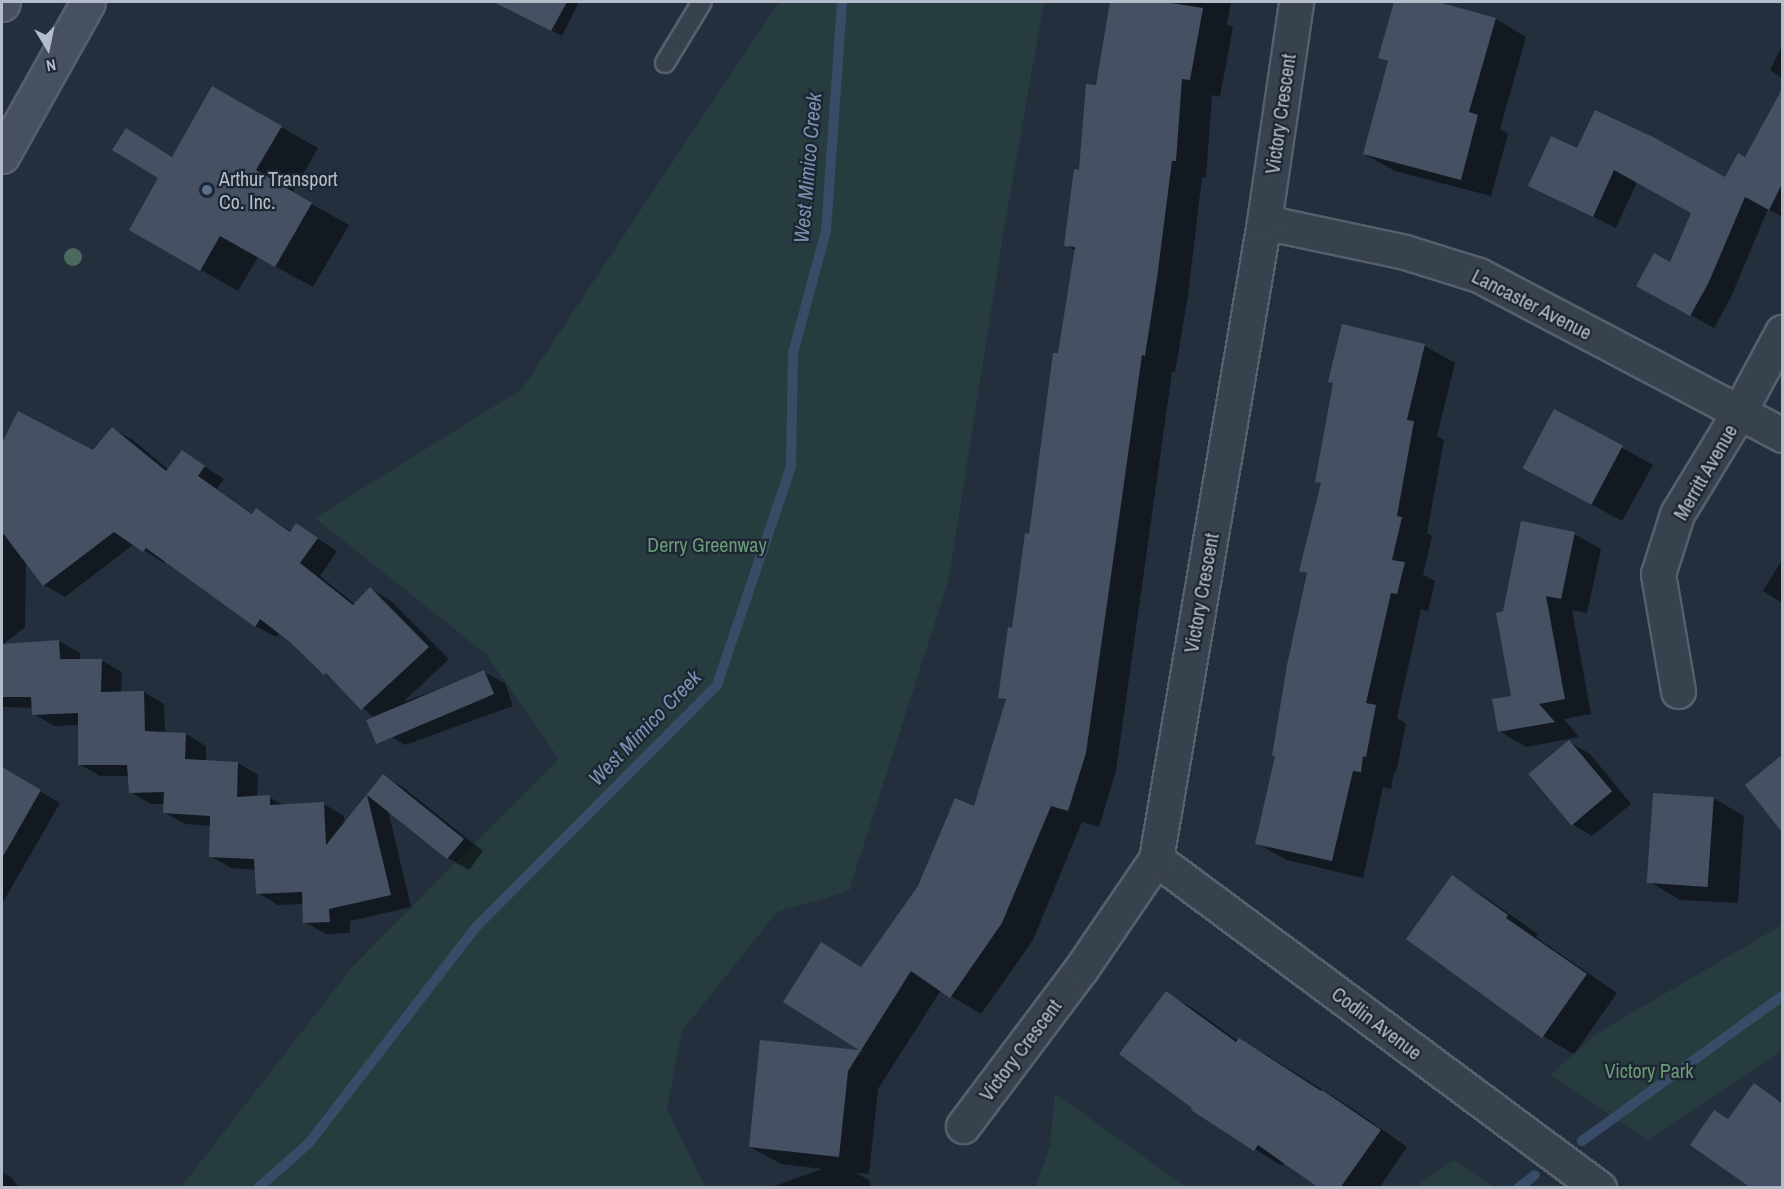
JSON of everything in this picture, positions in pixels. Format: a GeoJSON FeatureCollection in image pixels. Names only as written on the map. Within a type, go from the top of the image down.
{"type":"FeatureCollection","features":[{"type":"Feature","properties":{"kind":"main road"},"geometry":{"type":"LineString","coordinates":[[2,156],[88,2]]}},
{"type":"Feature","properties":{"kind":"street","name":"Victory Crescent"},"geometry":{"type":"LineString","coordinates":[[963,1126],[1081,969],[1156,859],[1264,222],[1296,2]]}},
{"type":"Feature","properties":{"kind":"street","name":"Lancaster Avenue"},"geometry":{"type":"LineString","coordinates":[[1264,222],[1405,252],[1479,275],[1782,435]]}},
{"type":"Feature","properties":{"kind":"street","name":"Merritt Avenue"},"geometry":{"type":"LineString","coordinates":[[1677,691],[1658,574],[1677,514],[1739,412],[1782,332]]}},
{"type":"Feature","properties":{"kind":"street","name":"Codlin Avenue"},"geometry":{"type":"LineString","coordinates":[[1156,859],[1599,1188]]}},
{"type":"Feature","properties":{"kind":"lane"},"geometry":{"type":"LineString","coordinates":[[665,63],[702,2]]}},
{"type":"Feature","properties":{"kind":"green space","name":"Derry Greenway"},"geometry":{"type":"Polygon","coordinates":[[[779,2],[1044,2],[1003,235],[949,578],[849,891],[777,912],[682,1031],[667,1109],[705,1187],[181,1187],[353,966],[559,759],[486,654],[315,518],[522,389],[779,2]]]}},
{"type":"Feature","properties":{"kind":"green space","name":"Victory Park"},"geometry":{"type":"Polygon","coordinates":[[[1782,925],[1782,1051],[1648,1140],[1550,1075],[1599,1032],[1782,925]]]}},
{"type":"Feature","properties":{"kind":"green space"},"geometry":{"type":"Polygon","coordinates":[[[1055,1093],[1186,1187],[1035,1187],[1050,1146],[1055,1093]]]}},
{"type":"Feature","properties":{"kind":"green space"},"geometry":{"type":"Polygon","coordinates":[[[1453,1160],[1494,1187],[1415,1187],[1453,1160]]]}},
{"type":"Feature","properties":{"kind":"building"},"geometry":{"type":"Polygon","coordinates":[[[494,2],[567,2],[551,31],[494,2]]]}},
{"type":"Feature","properties":{"kind":"building"},"geometry":{"type":"Polygon","coordinates":[[[1110,2],[1164,2],[1203,8],[1190,80],[1182,79],[1176,161],[1172,161],[1145,356],[1142,355],[1086,753],[1068,811],[1051,806],[1002,923],[950,998],[911,971],[848,1071],[839,1157],[749,1147],[760,1040],[859,1050],[783,1002],[821,942],[861,967],[918,886],[955,798],[974,806],[1006,699],[998,698],[1008,627],[1012,628],[1025,533],[1029,534],[1053,353],[1058,353],[1075,247],[1064,246],[1074,169],[1079,170],[1086,84],[1096,85],[1110,2]]]}},
{"type":"Feature","properties":{"kind":"building"},"geometry":{"type":"Polygon","coordinates":[[[1394,2],[1438,2],[1496,18],[1469,112],[1478,115],[1461,180],[1363,154],[1388,61],[1378,58],[1394,2]]]}},
{"type":"Feature","properties":{"kind":"building"},"geometry":{"type":"Polygon","coordinates":[[[212,86],[282,126],[256,170],[312,203],[275,267],[220,236],[200,271],[129,230],[158,178],[112,150],[126,128],[172,157],[212,86]]]}},
{"type":"Feature","properties":{"kind":"building"},"geometry":{"type":"Polygon","coordinates":[[[1782,89],[1782,184],[1769,210],[1745,197],[1708,284],[1690,316],[1636,286],[1654,253],[1670,262],[1691,213],[1614,170],[1593,217],[1528,186],[1551,136],[1577,148],[1595,110],[1653,137],[1725,177],[1738,153],[1745,157],[1782,89]]]}},
{"type":"Feature","properties":{"kind":"building"},"geometry":{"type":"Polygon","coordinates":[[[1342,324],[1425,344],[1407,420],[1414,421],[1397,516],[1402,517],[1392,560],[1405,562],[1397,594],[1391,593],[1366,703],[1376,705],[1366,757],[1363,756],[1361,772],[1353,771],[1332,861],[1255,844],[1275,756],[1272,756],[1287,665],[1307,573],[1299,571],[1321,483],[1315,482],[1333,383],[1328,382],[1342,324]]]}},
{"type":"Feature","properties":{"kind":"building"},"geometry":{"type":"Polygon","coordinates":[[[1554,409],[1623,446],[1591,505],[1523,468],[1554,409]]]}},
{"type":"Feature","properties":{"kind":"building"},"geometry":{"type":"Polygon","coordinates":[[[18,411],[93,450],[112,427],[166,471],[182,450],[205,466],[198,476],[252,514],[256,508],[290,532],[296,523],[318,538],[300,563],[353,605],[370,587],[429,647],[361,710],[326,673],[324,675],[290,642],[260,619],[255,627],[146,548],[143,552],[114,532],[43,586],[2,532],[2,443],[18,411]]]}},
{"type":"Feature","properties":{"kind":"building"},"geometry":{"type":"Polygon","coordinates":[[[1521,521],[1575,532],[1561,599],[1546,596],[1565,699],[1539,704],[1555,722],[1498,732],[1492,699],[1511,696],[1496,613],[1503,611],[1521,521]]]}},
{"type":"Feature","properties":{"kind":"building"},"geometry":{"type":"Polygon","coordinates":[[[59,640],[60,659],[102,659],[101,692],[144,691],[145,731],[186,733],[185,759],[238,762],[237,797],[270,795],[270,805],[324,802],[326,845],[383,774],[464,839],[447,859],[367,795],[391,895],[329,909],[330,922],[303,923],[302,892],[256,894],[254,859],[209,857],[210,816],[163,813],[164,792],[129,793],[127,765],[78,765],[78,713],[32,715],[31,697],[2,697],[2,644],[59,640]]]}},
{"type":"Feature","properties":{"kind":"building"},"geometry":{"type":"Polygon","coordinates":[[[484,670],[494,694],[376,744],[366,720],[484,670]]]}},
{"type":"Feature","properties":{"kind":"building"},"geometry":{"type":"Polygon","coordinates":[[[1569,740],[1612,791],[1571,825],[1528,774],[1569,740]]]}},
{"type":"Feature","properties":{"kind":"building"},"geometry":{"type":"Polygon","coordinates":[[[1782,755],[1782,832],[1745,785],[1782,755]]]}},
{"type":"Feature","properties":{"kind":"building"},"geometry":{"type":"Polygon","coordinates":[[[2,767],[41,790],[2,858],[2,767]]]}},
{"type":"Feature","properties":{"kind":"building"},"geometry":{"type":"Polygon","coordinates":[[[1653,793],[1714,797],[1708,887],[1647,883],[1653,793]]]}},
{"type":"Feature","properties":{"kind":"building"},"geometry":{"type":"Polygon","coordinates":[[[1452,875],[1508,915],[1506,918],[1587,974],[1542,1038],[1406,939],[1452,875]]]}},
{"type":"Feature","properties":{"kind":"building"},"geometry":{"type":"Polygon","coordinates":[[[1166,991],[1236,1042],[1239,1038],[1381,1130],[1340,1188],[1319,1188],[1258,1145],[1254,1151],[1191,1110],[1192,1108],[1119,1054],[1166,991]]]}},
{"type":"Feature","properties":{"kind":"building"},"geometry":{"type":"Polygon","coordinates":[[[1754,1083],[1782,1103],[1782,1188],[1751,1188],[1690,1145],[1714,1110],[1728,1119],[1754,1083]]]}},
{"type":"Feature","properties":{"kind":"waterway","name":"West Mimico Creek"},"geometry":{"type":"LineString","coordinates":[[258,1188],[309,1143],[477,926],[717,685],[791,467],[793,353],[826,231],[842,2]]}},
{"type":"Feature","properties":{"kind":"waterway"},"geometry":{"type":"LineString","coordinates":[[1582,1141],[1782,996]]}},
{"type":"Feature","properties":{"kind":"waterway"},"geometry":{"type":"LineString","coordinates":[[1518,1188],[1535,1175]]}},
{"type":"Feature","properties":{"kind":"place","name":"Arthur Transport Co. Inc."},"geometry":{"type":"Point","coordinates":[207,190]}}]}
